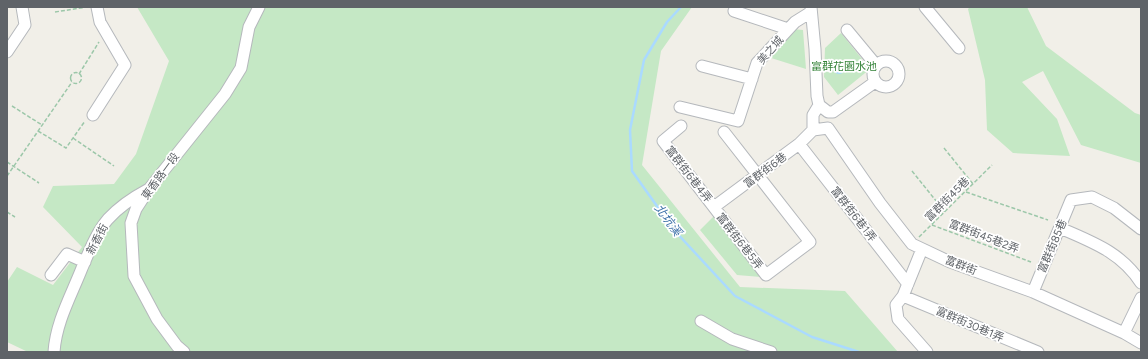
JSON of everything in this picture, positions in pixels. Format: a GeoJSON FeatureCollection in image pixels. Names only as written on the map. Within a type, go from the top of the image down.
{"type":"FeatureCollection","features":[{"type":"Feature","properties":{"kind":"street"},"geometry":{"type":"LineString","coordinates":[[7,52],[25,25],[22,7]]}},
{"type":"Feature","properties":{"kind":"street"},"geometry":{"type":"LineString","coordinates":[[93,115],[125,66],[100,22],[97,7]]}},
{"type":"Feature","properties":{"kind":"street","name":"東香路一段"},"geometry":{"type":"LineString","coordinates":[[184,352],[177,346],[157,319],[134,276],[131,223],[136,209],[149,189],[234,81],[241,68],[249,27],[259,7]]}},
{"type":"Feature","properties":{"kind":"street"},"geometry":{"type":"LineString","coordinates":[[925,7],[959,48]]}},
{"type":"Feature","properties":{"kind":"street"},"geometry":{"type":"LineString","coordinates":[[811,10],[816,49],[816,96],[819,105],[828,112],[838,110],[875,82]]}},
{"type":"Feature","properties":{"kind":"street","name":"美之城"},"geometry":{"type":"LineString","coordinates":[[680,107],[738,121],[757,63],[795,22],[811,10]]}},
{"type":"Feature","properties":{"kind":"street"},"geometry":{"type":"LineString","coordinates":[[734,11],[788,29]]}},
{"type":"Feature","properties":{"kind":"street"},"geometry":{"type":"LineString","coordinates":[[847,30],[876,65]]}},
{"type":"Feature","properties":{"kind":"street"},"geometry":{"type":"LineString","coordinates":[[884,61],[892,62],[898,69],[899,73],[897,82],[890,87],[882,87],[875,82],[872,73],[876,65],[884,61]]}},
{"type":"Feature","properties":{"kind":"street"},"geometry":{"type":"LineString","coordinates":[[702,66],[752,79]]}},
{"type":"Feature","properties":{"kind":"street"},"geometry":{"type":"LineString","coordinates":[[819,105],[813,115],[813,130],[828,128],[828,112]]}},
{"type":"Feature","properties":{"kind":"street","name":"富群街6巷4弄"},"geometry":{"type":"LineString","coordinates":[[681,126],[663,141],[714,207]]}},
{"type":"Feature","properties":{"kind":"street","name":"富群街"},"geometry":{"type":"LineString","coordinates":[[828,128],[880,203],[917,247],[950,262],[1033,292],[1124,333],[1141,343]]}},
{"type":"Feature","properties":{"kind":"street","name":"富群街6巷"},"geometry":{"type":"LineString","coordinates":[[714,207],[799,144],[813,130]]}},
{"type":"Feature","properties":{"kind":"street"},"geometry":{"type":"LineString","coordinates":[[724,132],[758,175]]}},
{"type":"Feature","properties":{"kind":"street","name":"富群街6巷1弄"},"geometry":{"type":"LineString","coordinates":[[799,144],[908,284]]}},
{"type":"Feature","properties":{"kind":"street","name":"富群街6巷5弄"},"geometry":{"type":"LineString","coordinates":[[714,207],[766,275],[810,242],[758,175]]}},
{"type":"Feature","properties":{"kind":"street","name":"新香街"},"geometry":{"type":"LineString","coordinates":[[54,352],[55,338],[64,310],[85,262],[107,220],[126,202],[149,189]]}},
{"type":"Feature","properties":{"kind":"street","name":"富群街85巷"},"geometry":{"type":"LineString","coordinates":[[1033,292],[1071,200],[1092,197],[1114,208],[1141,229]]}},
{"type":"Feature","properties":{"kind":"street"},"geometry":{"type":"LineString","coordinates":[[1060,228],[1105,247],[1134,273],[1141,283]]}},
{"type":"Feature","properties":{"kind":"street"},"geometry":{"type":"LineString","coordinates":[[917,247],[908,284],[903,296],[896,305],[898,319],[927,352]]}},
{"type":"Feature","properties":{"kind":"street","name":"新香街"},"geometry":{"type":"LineString","coordinates":[[51,275],[68,254],[85,262]]}},
{"type":"Feature","properties":{"kind":"street","name":"富群街30巷1弄"},"geometry":{"type":"LineString","coordinates":[[903,296],[1038,352]]}},
{"type":"Feature","properties":{"kind":"street"},"geometry":{"type":"LineString","coordinates":[[1124,333],[1141,298]]}},
{"type":"Feature","properties":{"kind":"street"},"geometry":{"type":"LineString","coordinates":[[701,321],[732,339],[771,352]]}},
{"type":"Feature","properties":{"kind":"path"},"geometry":{"type":"LineString","coordinates":[[55,12],[89,7]]}},
{"type":"Feature","properties":{"kind":"path"},"geometry":{"type":"LineString","coordinates":[[72,82],[76,83],[80,81],[81,76],[79,74],[106,32]]}},
{"type":"Feature","properties":{"kind":"path"},"geometry":{"type":"LineString","coordinates":[[7,176],[72,82],[71,75],[74,73],[79,74]]}},
{"type":"Feature","properties":{"kind":"path"},"geometry":{"type":"LineString","coordinates":[[12,106],[42,125]]}},
{"type":"Feature","properties":{"kind":"path"},"geometry":{"type":"LineString","coordinates":[[38,131],[66,148],[86,120],[93,115]]}},
{"type":"Feature","properties":{"kind":"path"},"geometry":{"type":"LineString","coordinates":[[73,138],[114,166]]}},
{"type":"Feature","properties":{"kind":"path"},"geometry":{"type":"LineString","coordinates":[[944,148],[973,184]]}},
{"type":"Feature","properties":{"kind":"path"},"geometry":{"type":"LineString","coordinates":[[7,162],[39,183]]}},
{"type":"Feature","properties":{"kind":"path","name":"富群街45巷"},"geometry":{"type":"LineString","coordinates":[[917,247],[932,225],[992,165]]}},
{"type":"Feature","properties":{"kind":"path"},"geometry":{"type":"LineString","coordinates":[[912,171],[945,212]]}},
{"type":"Feature","properties":{"kind":"path"},"geometry":{"type":"LineString","coordinates":[[966,192],[1048,220]]}},
{"type":"Feature","properties":{"kind":"path"},"geometry":{"type":"LineString","coordinates":[[7,212],[16,217]]}},
{"type":"Feature","properties":{"kind":"path","name":"富群街45巷2弄"},"geometry":{"type":"LineString","coordinates":[[932,225],[1031,262]]}},
{"type":"Feature","properties":{"kind":"green space"},"geometry":{"type":"Polygon","coordinates":[[[137,7],[692,7],[661,51],[642,165],[740,287],[845,291],[898,352],[28,352],[7,342],[7,282],[17,267],[53,285],[82,247],[43,207],[53,186],[114,184],[136,154],[169,61],[137,7]]]}},
{"type":"Feature","properties":{"kind":"green space"},"geometry":{"type":"Polygon","coordinates":[[[970,7],[1027,7],[1046,46],[1135,113],[1141,115],[1141,163],[1081,145],[1043,71],[1022,82],[1057,119],[1070,156],[1013,153],[987,130],[985,80],[968,9],[970,7]]]}},
{"type":"Feature","properties":{"kind":"green space"},"geometry":{"type":"Polygon","coordinates":[[[792,29],[803,30],[806,69],[768,57],[792,29]]]}},
{"type":"Feature","properties":{"kind":"green space","name":"富群花園水池"},"geometry":{"type":"Polygon","coordinates":[[[841,33],[870,69],[838,95],[824,77],[825,48],[841,33]]]}},
{"type":"Feature","properties":{"kind":"green space"},"geometry":{"type":"Polygon","coordinates":[[[714,216],[761,277],[737,275],[700,230],[714,216]]]}},
{"type":"Feature","properties":{"kind":"water"},"geometry":{"type":"Polygon","coordinates":[[[837,62],[841,62],[845,68],[841,74],[837,74],[833,70],[833,66],[837,62]]]}},
{"type":"Feature","properties":{"kind":"waterway","name":"北坑溪"},"geometry":{"type":"LineString","coordinates":[[681,7],[667,22],[644,60],[630,130],[632,171],[674,230],[735,296],[812,337],[859,352]]}}]}
